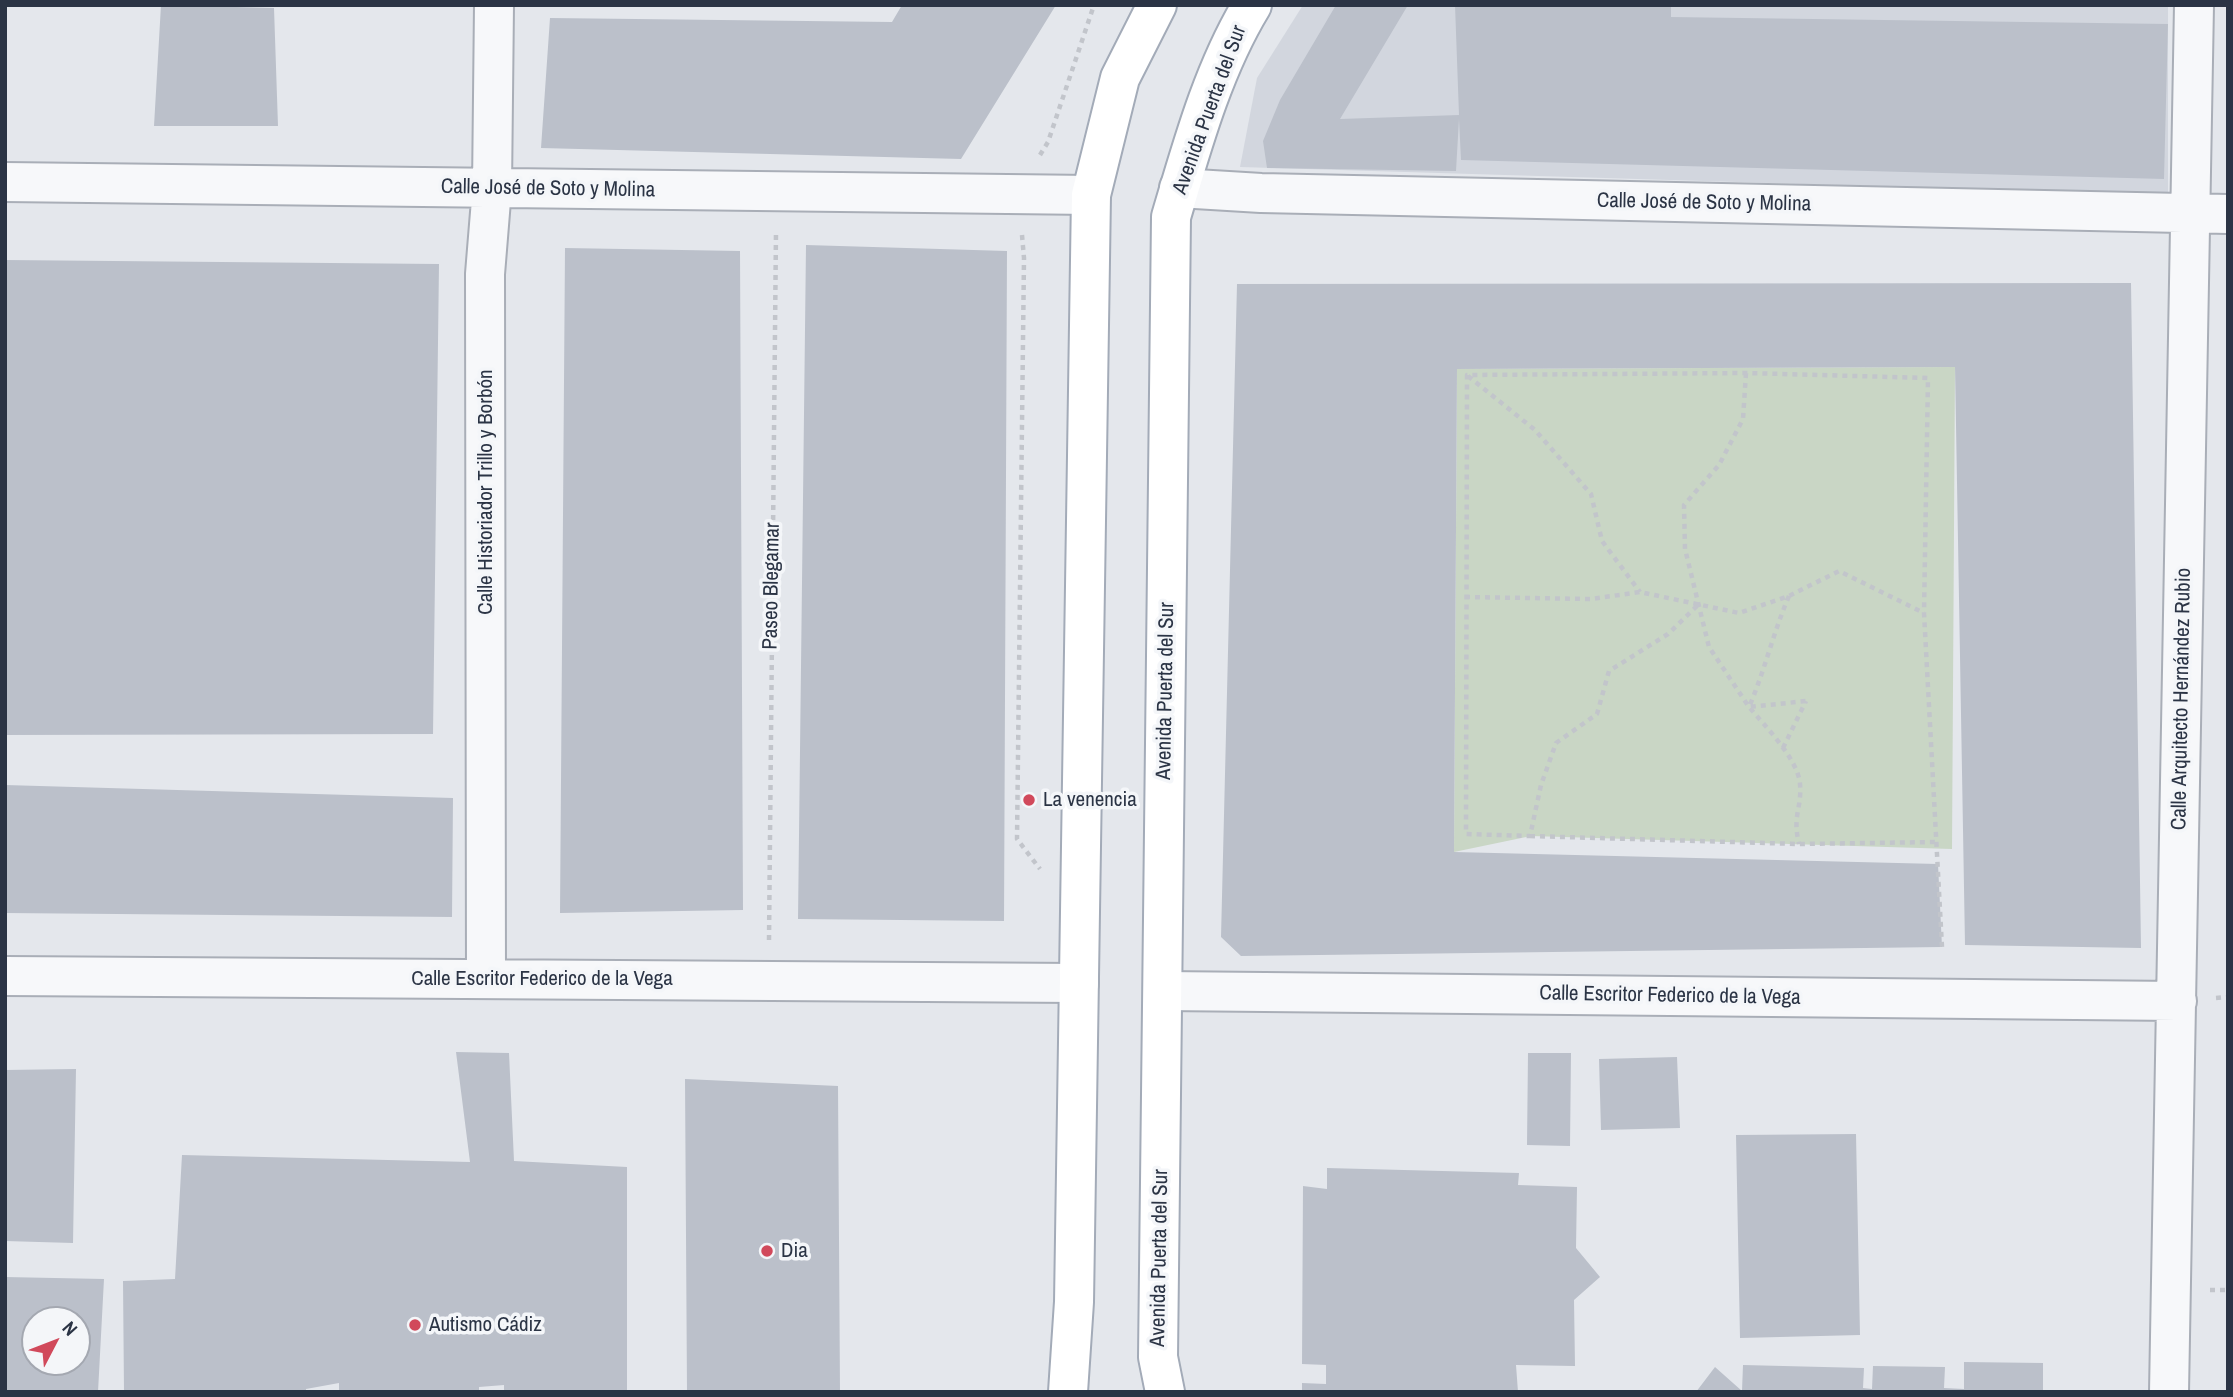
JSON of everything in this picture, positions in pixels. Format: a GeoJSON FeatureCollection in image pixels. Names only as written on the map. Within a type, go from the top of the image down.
{"type":"FeatureCollection","features":[{"type":"Feature","properties":{"kind":"main road"},"geometry":{"type":"LineString","coordinates":[[1068,1392],[1074,1303],[1091,195],[1120,78],[1157,5]]}},
{"type":"Feature","properties":{"kind":"main road","name":"Avenida Puerta del Sur"},"geometry":{"type":"LineString","coordinates":[[1166,1392],[1158,1357],[1171,217],[1193,142],[1237,29],[1252,5]]}},
{"type":"Feature","properties":{"kind":"street","name":"Calle Historiador Trillo y Borbón"},"geometry":{"type":"LineString","coordinates":[[486,979],[485,274],[492,188],[494,5]]}},
{"type":"Feature","properties":{"kind":"street","name":"Calle Arquitecto Hernández Rubio"},"geometry":{"type":"LineString","coordinates":[[2169,1392],[2177,1001],[2210,214],[2194,5]]}},
{"type":"Feature","properties":{"kind":"street","name":"Calle José de Soto y Molina"},"geometry":{"type":"LineString","coordinates":[[5,182],[1091,195]]}},
{"type":"Feature","properties":{"kind":"street","name":"Calle José de Soto y Molina"},"geometry":{"type":"LineString","coordinates":[[1180,188],[1261,193],[2210,214]]}},
{"type":"Feature","properties":{"kind":"street","name":"Calle Escritor Federico de la Vega"},"geometry":{"type":"LineString","coordinates":[[5,976],[1079,983]]}},
{"type":"Feature","properties":{"kind":"street","name":"Calle Escritor Federico de la Vega"},"geometry":{"type":"LineString","coordinates":[[1163,991],[2177,1001]]}},
{"type":"Feature","properties":{"kind":"path"},"geometry":{"type":"LineString","coordinates":[[1045,876],[1017,839],[1024,272],[1021,229],[1035,164],[1048,142],[1094,5]]}},
{"type":"Feature","properties":{"kind":"path","name":"Paseo Blegamar"},"geometry":{"type":"LineString","coordinates":[[768,981],[776,192]]}},
{"type":"Feature","properties":{"kind":"path"},"geometry":{"type":"LineString","coordinates":[[1467,375],[1746,373],[1928,378],[1924,613],[1942,947]]}},
{"type":"Feature","properties":{"kind":"path"},"geometry":{"type":"LineString","coordinates":[[1746,373],[1743,419],[1718,465],[1684,505],[1685,550],[1709,646],[1749,707],[1783,748],[1800,783],[1794,824],[1799,844]]}},
{"type":"Feature","properties":{"kind":"path"},"geometry":{"type":"LineString","coordinates":[[1467,375],[1535,430],[1591,494],[1602,541],[1640,592]]}},
{"type":"Feature","properties":{"kind":"path"},"geometry":{"type":"LineString","coordinates":[[1467,375],[1466,834],[1799,844],[1937,842]]}},
{"type":"Feature","properties":{"kind":"path"},"geometry":{"type":"LineString","coordinates":[[1465,597],[1591,599],[1640,592],[1697,606],[1739,612],[1789,596],[1839,571],[1924,613]]}},
{"type":"Feature","properties":{"kind":"path"},"geometry":{"type":"LineString","coordinates":[[1749,707],[1766,668],[1770,639],[1789,596]]}},
{"type":"Feature","properties":{"kind":"path"},"geometry":{"type":"LineString","coordinates":[[1531,836],[1541,785],[1556,743],[1597,714],[1609,671],[1668,634],[1697,606]]}},
{"type":"Feature","properties":{"kind":"path"},"geometry":{"type":"LineString","coordinates":[[1749,707],[1806,701],[1783,748]]}},
{"type":"Feature","properties":{"kind":"shaded area"},"geometry":{"type":"Polygon","coordinates":[[[1303,5],[2168,5],[2168,195],[1240,167],[1257,78],[1303,5]]]}},
{"type":"Feature","properties":{"kind":"green space"},"geometry":{"type":"Polygon","coordinates":[[[1955,367],[1952,849],[1531,836],[1454,852],[1457,369],[1955,367]]]}},
{"type":"Feature","properties":{"kind":"building"},"geometry":{"type":"Polygon","coordinates":[[[161,5],[274,8],[278,126],[154,126],[161,5]]]}},
{"type":"Feature","properties":{"kind":"building"},"geometry":{"type":"Polygon","coordinates":[[[902,5],[1056,5],[961,159],[541,148],[550,18],[892,22],[902,5]]]}},
{"type":"Feature","properties":{"kind":"building"},"geometry":{"type":"Polygon","coordinates":[[[1336,5],[1408,5],[1340,119],[1459,115],[1455,5],[1671,5],[1671,17],[2168,24],[2164,179],[1461,160],[1459,119],[1456,171],[1267,168],[1263,141],[1280,100],[1336,5]]]}},
{"type":"Feature","properties":{"kind":"building"},"geometry":{"type":"Polygon","coordinates":[[[806,245],[1007,251],[1004,921],[798,919],[806,245]]]}},
{"type":"Feature","properties":{"kind":"building"},"geometry":{"type":"Polygon","coordinates":[[[565,248],[740,251],[743,910],[560,913],[565,248]]]}},
{"type":"Feature","properties":{"kind":"building"},"geometry":{"type":"Polygon","coordinates":[[[5,260],[439,264],[433,734],[5,735],[5,260]]]}},
{"type":"Feature","properties":{"kind":"building"},"geometry":{"type":"Polygon","coordinates":[[[2131,283],[2141,948],[1965,945],[1955,367],[1457,369],[1454,852],[1938,864],[1942,947],[1241,956],[1221,937],[1237,284],[2131,283]]]}},
{"type":"Feature","properties":{"kind":"building"},"geometry":{"type":"Polygon","coordinates":[[[5,785],[453,798],[452,917],[5,913],[5,785]]]}},
{"type":"Feature","properties":{"kind":"building"},"geometry":{"type":"Polygon","coordinates":[[[456,1052],[509,1053],[514,1161],[627,1167],[627,1392],[504,1392],[504,1385],[479,1387],[479,1392],[339,1392],[339,1383],[306,1389],[306,1392],[124,1392],[123,1281],[175,1279],[182,1155],[470,1162],[456,1052]]]}},
{"type":"Feature","properties":{"kind":"building"},"geometry":{"type":"Polygon","coordinates":[[[1528,1053],[1571,1053],[1570,1146],[1527,1145],[1528,1053]]]}},
{"type":"Feature","properties":{"kind":"building"},"geometry":{"type":"Polygon","coordinates":[[[1677,1057],[1680,1128],[1601,1130],[1599,1059],[1677,1057]]]}},
{"type":"Feature","properties":{"kind":"building"},"geometry":{"type":"Polygon","coordinates":[[[76,1069],[73,1243],[5,1241],[5,1070],[76,1069]]]}},
{"type":"Feature","properties":{"kind":"building"},"geometry":{"type":"Polygon","coordinates":[[[685,1079],[838,1086],[840,1392],[687,1392],[685,1079]]]}},
{"type":"Feature","properties":{"kind":"building"},"geometry":{"type":"Polygon","coordinates":[[[1856,1134],[1860,1335],[1740,1338],[1736,1135],[1856,1134]]]}},
{"type":"Feature","properties":{"kind":"building"},"geometry":{"type":"Polygon","coordinates":[[[1327,1168],[1519,1173],[1518,1185],[1577,1187],[1576,1248],[1600,1277],[1574,1300],[1575,1366],[1516,1365],[1518,1392],[1302,1392],[1302,1383],[1326,1384],[1326,1365],[1302,1364],[1303,1186],[1327,1189],[1327,1168]]]}},
{"type":"Feature","properties":{"kind":"building"},"geometry":{"type":"Polygon","coordinates":[[[5,1277],[104,1279],[98,1392],[7,1392],[5,1277]]]}},
{"type":"Feature","properties":{"kind":"building"},"geometry":{"type":"Polygon","coordinates":[[[1964,1362],[2043,1363],[2043,1392],[1696,1392],[1715,1367],[1742,1391],[1743,1365],[1864,1368],[1863,1388],[1872,1389],[1873,1366],[1945,1367],[1944,1388],[1964,1389],[1964,1362]]]}},
{"type":"Feature","properties":{"kind":"place","name":"La venencia"},"geometry":{"type":"Point","coordinates":[1029,800]}},
{"type":"Feature","properties":{"kind":"place","name":"Dia"},"geometry":{"type":"Point","coordinates":[767,1251]}},
{"type":"Feature","properties":{"kind":"place","name":"Autismo Cádiz"},"geometry":{"type":"Point","coordinates":[415,1325]}}]}
